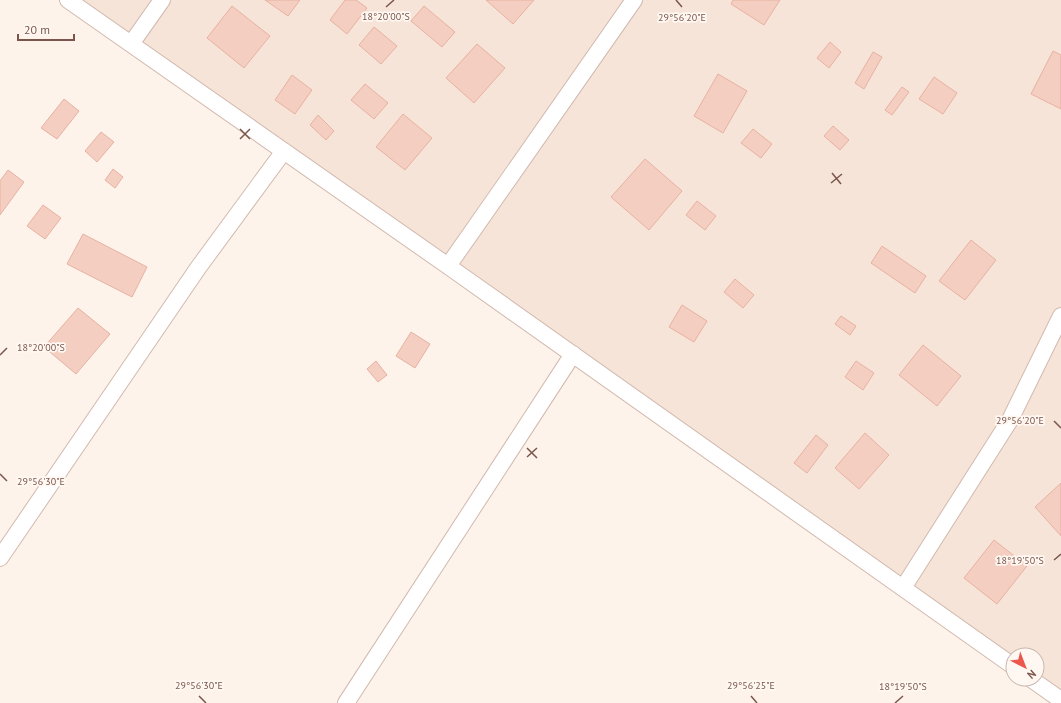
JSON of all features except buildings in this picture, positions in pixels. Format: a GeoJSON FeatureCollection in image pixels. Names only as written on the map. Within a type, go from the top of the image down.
{"type":"FeatureCollection","features":[{"type":"Feature","properties":{"kind":"street"},"geometry":{"type":"LineString","coordinates":[[68,0],[573,354],[1005,660]]}},
{"type":"Feature","properties":{"kind":"street"},"geometry":{"type":"LineString","coordinates":[[131,44],[162,0]]}},
{"type":"Feature","properties":{"kind":"street"},"geometry":{"type":"LineString","coordinates":[[448,266],[634,0]]}},
{"type":"Feature","properties":{"kind":"street"},"geometry":{"type":"LineString","coordinates":[[0,558],[198,268],[284,151]]}},
{"type":"Feature","properties":{"kind":"street"},"geometry":{"type":"LineString","coordinates":[[903,588],[1010,420],[1061,316]]}},
{"type":"Feature","properties":{"kind":"street"},"geometry":{"type":"LineString","coordinates":[[346,703],[573,354]]}},
{"type":"Feature","properties":{"kind":"street"},"geometry":{"type":"LineString","coordinates":[[1042,687],[1061,700]]}},
{"type":"Feature","properties":{"kind":"shaded area"},"geometry":{"type":"Polygon","coordinates":[[[83,0],[1061,0],[1061,703],[1055,703],[1033,687],[1045,687],[1045,647],[1005,647],[1005,667],[83,0]]]}}]}
